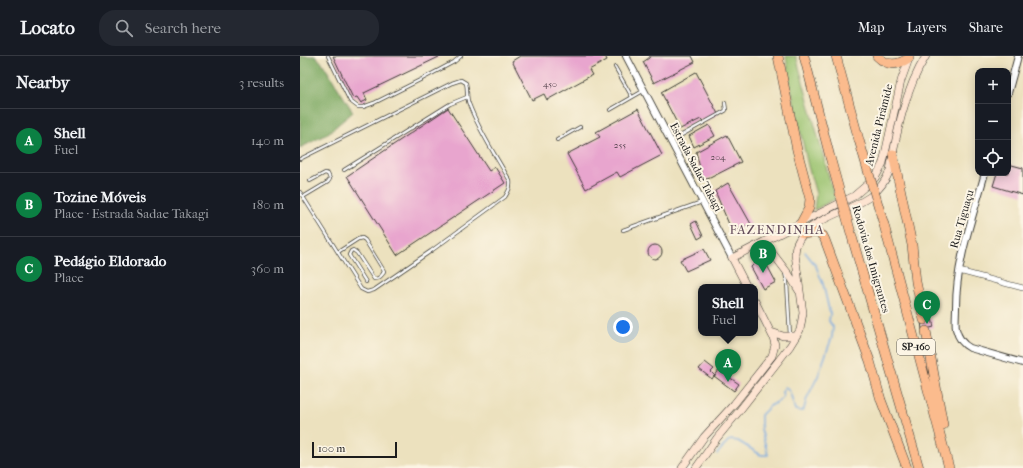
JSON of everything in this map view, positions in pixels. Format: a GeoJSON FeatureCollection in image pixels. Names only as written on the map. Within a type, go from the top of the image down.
{"type":"FeatureCollection","features":[{"type":"Feature","properties":{"kind":"highway"},"geometry":{"type":"LineString","coordinates":[[778,56],[797,150],[810,199],[809,208],[800,223]]}},
{"type":"Feature","properties":{"kind":"highway","name":"Rodovia dos Imigrantes"},"geometry":{"type":"LineString","coordinates":[[804,56],[854,244],[919,468]]}},
{"type":"Feature","properties":{"kind":"highway","name":"Rodovia dos Imigrantes"},"geometry":{"type":"LineString","coordinates":[[836,56],[884,225],[949,468]]}},
{"type":"Feature","properties":{"kind":"highway"},"geometry":{"type":"LineString","coordinates":[[877,56],[885,62],[895,64],[901,63],[910,57]]}},
{"type":"Feature","properties":{"kind":"highway"},"geometry":{"type":"LineString","coordinates":[[893,154],[912,245],[916,282],[924,320]]}},
{"type":"Feature","properties":{"kind":"highway"},"geometry":{"type":"LineString","coordinates":[[803,234],[812,231],[817,232],[826,240],[870,361],[881,400],[906,468]]}},
{"type":"Feature","properties":{"kind":"highway"},"geometry":{"type":"LineString","coordinates":[[926,331],[949,468]]}},
{"type":"Feature","properties":{"kind":"main road","name":"Avenida Pirâmide"},"geometry":{"type":"LineString","coordinates":[[801,295],[795,258],[796,245],[803,234],[818,222],[854,206],[872,195],[880,188],[888,176],[906,98],[926,56]]}},
{"type":"Feature","properties":{"kind":"main road","name":"Avenida Pirâmide"},"geometry":{"type":"LineString","coordinates":[[732,258],[854,196],[868,185],[878,173],[884,157],[901,80],[910,57]]}},
{"type":"Feature","properties":{"kind":"main road"},"geometry":{"type":"LineString","coordinates":[[696,468],[714,441],[790,346],[793,336],[803,317],[801,295],[783,266],[764,242]]}},
{"type":"Feature","properties":{"kind":"main road","name":"Estrada Sadae Takagi"},"geometry":{"type":"LineString","coordinates":[[732,258],[745,284]]}},
{"type":"Feature","properties":{"kind":"main road"},"geometry":{"type":"LineString","coordinates":[[682,468],[704,437],[734,404],[772,356],[775,345],[771,332],[758,307]]}},
{"type":"Feature","properties":{"kind":"main road"},"geometry":{"type":"LineString","coordinates":[[771,332],[777,335],[793,336]]}},
{"type":"Feature","properties":{"kind":"street","name":"Estrada Sadae Takagi"},"geometry":{"type":"LineString","coordinates":[[626,56],[732,258]]}},
{"type":"Feature","properties":{"kind":"street"},"geometry":{"type":"LineString","coordinates":[[1011,82],[1018,56]]}},
{"type":"Feature","properties":{"kind":"street","name":"Rua Tiguaçu"},"geometry":{"type":"LineString","coordinates":[[984,176],[959,271],[956,297],[956,325],[960,340],[964,345],[1023,363]]}},
{"type":"Feature","properties":{"kind":"street"},"geometry":{"type":"LineString","coordinates":[[959,271],[1023,288]]}},
{"type":"Feature","properties":{"kind":"lane"},"geometry":{"type":"LineString","coordinates":[[328,56],[350,101],[358,107],[363,107],[374,103],[454,62],[460,56]]}},
{"type":"Feature","properties":{"kind":"lane"},"geometry":{"type":"LineString","coordinates":[[615,67],[632,98]]}},
{"type":"Feature","properties":{"kind":"lane"},"geometry":{"type":"LineString","coordinates":[[300,159],[458,80],[461,80],[466,83],[468,87],[468,103],[511,185],[505,197],[431,251],[370,292],[363,291],[361,289],[300,192]]}},
{"type":"Feature","properties":{"kind":"lane"},"geometry":{"type":"LineString","coordinates":[[610,110],[644,91]]}},
{"type":"Feature","properties":{"kind":"lane"},"geometry":{"type":"LineString","coordinates":[[344,170],[450,104],[467,97]]}},
{"type":"Feature","properties":{"kind":"lane"},"geometry":{"type":"LineString","coordinates":[[670,142],[725,111],[725,103]]}},
{"type":"Feature","properties":{"kind":"lane"},"geometry":{"type":"LineString","coordinates":[[557,140],[580,127]]}},
{"type":"Feature","properties":{"kind":"lane"},"geometry":{"type":"LineString","coordinates":[[303,197],[328,182],[330,179],[328,174],[324,172],[310,181]]}},
{"type":"Feature","properties":{"kind":"lane"},"geometry":{"type":"LineString","coordinates":[[623,230],[702,202]]}},
{"type":"Feature","properties":{"kind":"lane"},"geometry":{"type":"LineString","coordinates":[[338,252],[358,239],[362,238],[365,240],[384,271],[381,276],[374,279],[358,252],[353,250],[351,251],[349,253],[350,258],[366,282]]}},
{"type":"Feature","properties":{"kind":"lane"},"geometry":{"type":"LineString","coordinates":[[783,266],[787,282],[793,336]]}},
{"type":"Feature","properties":{"kind":"green space"},"geometry":{"type":"Polygon","coordinates":[[[300,56],[316,56],[323,64],[353,112],[327,134],[300,148],[300,56]]]}},
{"type":"Feature","properties":{"kind":"green space"},"geometry":{"type":"Polygon","coordinates":[[[786,56],[796,56],[835,199],[814,210],[816,194],[808,166],[790,84],[786,56]]]}},
{"type":"Feature","properties":{"kind":"building"},"geometry":{"type":"Polygon","coordinates":[[[333,56],[441,56],[364,93],[367,100],[361,103],[357,97],[353,98],[333,56]]]}},
{"type":"Feature","properties":{"kind":"building"},"geometry":{"type":"Polygon","coordinates":[[[520,56],[605,56],[607,60],[589,70],[592,75],[547,100],[544,94],[532,100],[512,61],[520,56]]]}},
{"type":"Feature","properties":{"kind":"building"},"geometry":{"type":"Polygon","coordinates":[[[650,56],[692,56],[695,62],[654,83],[643,62],[650,56]]]}},
{"type":"Feature","properties":{"kind":"building"},"geometry":{"type":"Polygon","coordinates":[[[696,72],[718,114],[704,122],[701,119],[680,129],[661,92],[696,72]]]}},
{"type":"Feature","properties":{"kind":"building"},"geometry":{"type":"Polygon","coordinates":[[[448,108],[489,171],[495,167],[505,183],[397,255],[347,176],[448,108]]]}},
{"type":"Feature","properties":{"kind":"building"},"geometry":{"type":"Polygon","coordinates":[[[638,109],[662,155],[620,177],[617,172],[586,189],[567,154],[600,137],[596,132],[638,109]]]}},
{"type":"Feature","properties":{"kind":"building"},"geometry":{"type":"Polygon","coordinates":[[[709,125],[715,136],[694,147],[689,136],[709,125]]]}},
{"type":"Feature","properties":{"kind":"building"},"geometry":{"type":"Polygon","coordinates":[[[727,135],[741,162],[703,180],[696,152],[727,135]]]}},
{"type":"Feature","properties":{"kind":"building"},"geometry":{"type":"Polygon","coordinates":[[[1011,165],[1023,168],[1023,195],[993,186],[996,176],[1011,176],[1011,165]]]}},
{"type":"Feature","properties":{"kind":"building"},"geometry":{"type":"Polygon","coordinates":[[[728,183],[751,224],[737,230],[736,227],[731,229],[715,191],[728,183]]]}},
{"type":"Feature","properties":{"kind":"building"},"geometry":{"type":"Polygon","coordinates":[[[696,221],[703,236],[698,239],[691,224],[696,221]]]}},
{"type":"Feature","properties":{"kind":"building"},"geometry":{"type":"Polygon","coordinates":[[[655,245],[660,247],[662,252],[660,257],[655,259],[650,257],[648,252],[650,247],[655,245]]]}},
{"type":"Feature","properties":{"kind":"building"},"geometry":{"type":"Polygon","coordinates":[[[704,249],[710,260],[686,271],[680,260],[704,249]]]}},
{"type":"Feature","properties":{"kind":"building"},"geometry":{"type":"Polygon","coordinates":[[[762,256],[776,282],[763,289],[751,267],[762,256]]]}},
{"type":"Feature","properties":{"kind":"building"},"geometry":{"type":"Polygon","coordinates":[[[932,319],[934,327],[922,330],[921,321],[932,319]]]}},
{"type":"Feature","properties":{"kind":"building"},"geometry":{"type":"Polygon","coordinates":[[[705,362],[714,369],[711,372],[715,376],[719,370],[739,384],[734,391],[714,376],[712,379],[699,369],[705,362]]]}},
{"type":"Feature","properties":{"kind":"waterway"},"geometry":{"type":"LineString","coordinates":[[717,454],[728,441],[732,440],[738,441],[761,455],[768,455],[761,429],[761,415],[770,406],[783,397],[782,392],[785,387],[790,392],[795,410],[802,411],[804,409],[832,337],[833,327],[829,321],[830,314],[823,284],[816,266],[805,252]]}},
{"type":"Feature","properties":{"kind":"place","name":"Tozine Móveis"},"geometry":{"type":"Point","coordinates":[763,273]}},
{"type":"Feature","properties":{"kind":"place","name":"Pedágio Eldorado"},"geometry":{"type":"Point","coordinates":[927,324]}},
{"type":"Feature","properties":{"kind":"place","name":"Shell"},"geometry":{"type":"Point","coordinates":[728,382]}},
{"type":"Feature","properties":{"kind":"district","name":"FAZENDINHA"},"geometry":{"type":"Point","coordinates":[777,229]}}]}
